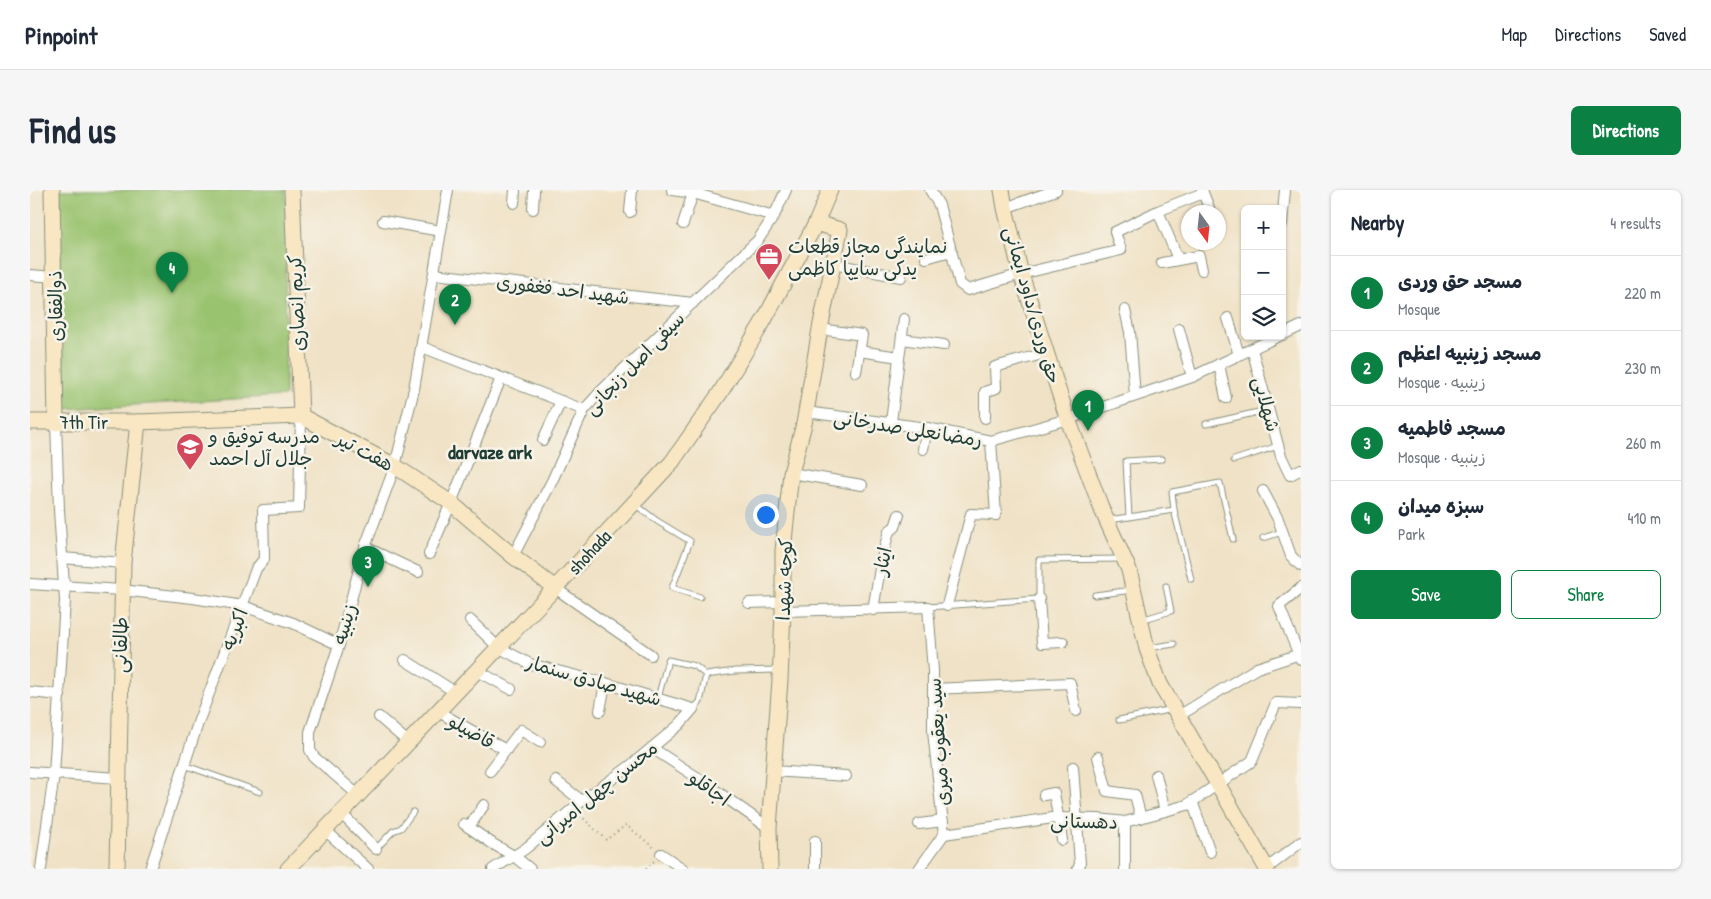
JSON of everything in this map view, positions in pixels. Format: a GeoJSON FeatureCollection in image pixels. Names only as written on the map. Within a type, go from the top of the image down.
{"type":"FeatureCollection","features":[{"type":"Feature","properties":{"kind":"street","name":"ذوالفقاری"},"geometry":{"type":"LineString","coordinates":[[52,190],[56,421]]}},
{"type":"Feature","properties":{"kind":"street","name":"کریم انصاری"},"geometry":{"type":"LineString","coordinates":[[292,190],[300,414]]}},
{"type":"Feature","properties":{"kind":"street","name":"زینبیه"},"geometry":{"type":"LineString","coordinates":[[358,795],[314,757],[310,750],[310,732],[339,645],[365,547],[395,466],[414,389],[448,190]]}},
{"type":"Feature","properties":{"kind":"street"},"geometry":{"type":"LineString","coordinates":[[514,203],[515,190]]}},
{"type":"Feature","properties":{"kind":"street"},"geometry":{"type":"LineString","coordinates":[[533,209],[534,190]]}},
{"type":"Feature","properties":{"kind":"street"},"geometry":{"type":"LineString","coordinates":[[630,212],[632,190]]}},
{"type":"Feature","properties":{"kind":"street"},"geometry":{"type":"LineString","coordinates":[[672,190],[693,193],[774,216]]}},
{"type":"Feature","properties":{"kind":"street","name":"سیفی اصل زنجانی"},"geometry":{"type":"LineString","coordinates":[[513,556],[552,481],[584,410],[602,390],[758,240],[774,216],[786,190]]}},
{"type":"Feature","properties":{"kind":"street","name":"shohada"},"geometry":{"type":"LineString","coordinates":[[295,867],[324,830],[556,588],[672,462],[720,393],[763,322],[816,223],[830,190]]}},
{"type":"Feature","properties":{"kind":"street"},"geometry":{"type":"LineString","coordinates":[[930,190],[939,205],[960,284],[968,290],[1022,274],[1121,250],[1115,232],[1203,192],[1208,205]]}},
{"type":"Feature","properties":{"kind":"street","name":"حق وردی/داود ایمانی"},"geometry":{"type":"LineString","coordinates":[[1002,190],[1022,274],[1046,353],[1068,420],[1106,521],[1129,570],[1147,648],[1160,684],[1216,784],[1267,869]]}},
{"type":"Feature","properties":{"kind":"street"},"geometry":{"type":"LineString","coordinates":[[1005,208],[1056,190]]}},
{"type":"Feature","properties":{"kind":"street"},"geometry":{"type":"LineString","coordinates":[[1284,205],[1285,190]]}},
{"type":"Feature","properties":{"kind":"street"},"geometry":{"type":"LineString","coordinates":[[683,224],[693,193]]}},
{"type":"Feature","properties":{"kind":"street"},"geometry":{"type":"LineString","coordinates":[[1158,211],[1178,259]]}},
{"type":"Feature","properties":{"kind":"street"},"geometry":{"type":"LineString","coordinates":[[383,221],[441,231]]}},
{"type":"Feature","properties":{"kind":"street","name":"کوچه شهدا"},"geometry":{"type":"LineString","coordinates":[[770,869],[769,828],[780,670],[783,551],[791,473],[806,412],[840,230],[816,223]]}},
{"type":"Feature","properties":{"kind":"street"},"geometry":{"type":"LineString","coordinates":[[926,258],[951,251]]}},
{"type":"Feature","properties":{"kind":"street"},"geometry":{"type":"LineString","coordinates":[[1162,263],[1199,256],[1202,270]]}},
{"type":"Feature","properties":{"kind":"street"},"geometry":{"type":"LineString","coordinates":[[833,264],[901,277]]}},
{"type":"Feature","properties":{"kind":"street","name":"شهید احد فغفوری"},"geometry":{"type":"LineString","coordinates":[[434,274],[693,303]]}},
{"type":"Feature","properties":{"kind":"street"},"geometry":{"type":"LineString","coordinates":[[30,275],[55,277]]}},
{"type":"Feature","properties":{"kind":"street"},"geometry":{"type":"LineString","coordinates":[[1125,310],[1130,332],[1135,396]]}},
{"type":"Feature","properties":{"kind":"street"},"geometry":{"type":"LineString","coordinates":[[1228,318],[1239,355]]}},
{"type":"Feature","properties":{"kind":"street"},"geometry":{"type":"LineString","coordinates":[[891,422],[904,319]]}},
{"type":"Feature","properties":{"kind":"street","name":"رمضانعلی صدرخانی"},"geometry":{"type":"LineString","coordinates":[[1286,333],[1301,326]]}},
{"type":"Feature","properties":{"kind":"street"},"geometry":{"type":"LineString","coordinates":[[1179,328],[1192,377]]}},
{"type":"Feature","properties":{"kind":"street"},"geometry":{"type":"LineString","coordinates":[[820,329],[862,335],[856,372]]}},
{"type":"Feature","properties":{"kind":"street"},"geometry":{"type":"LineString","coordinates":[[902,338],[944,345]]}},
{"type":"Feature","properties":{"kind":"street","name":"رمضانعلی صدرخانی"},"geometry":{"type":"LineString","coordinates":[[806,412],[891,422],[991,441],[1068,420],[1192,377],[1271,340]]}},
{"type":"Feature","properties":{"kind":"street"},"geometry":{"type":"LineString","coordinates":[[422,347],[584,410]]}},
{"type":"Feature","properties":{"kind":"street","name":"شهلایی"},"geometry":{"type":"LineString","coordinates":[[1252,349],[1281,456],[1290,475],[1301,469]]}},
{"type":"Feature","properties":{"kind":"street"},"geometry":{"type":"LineString","coordinates":[[859,351],[899,357]]}},
{"type":"Feature","properties":{"kind":"street"},"geometry":{"type":"LineString","coordinates":[[985,418],[985,392],[996,388],[995,367],[1046,353]]}},
{"type":"Feature","properties":{"kind":"street"},"geometry":{"type":"LineString","coordinates":[[1219,364],[1226,398]]}},
{"type":"Feature","properties":{"kind":"street"},"geometry":{"type":"LineString","coordinates":[[430,554],[502,378]]}},
{"type":"Feature","properties":{"kind":"street"},"geometry":{"type":"LineString","coordinates":[[543,440],[561,401]]}},
{"type":"Feature","properties":{"kind":"street"},"geometry":{"type":"LineString","coordinates":[[41,869],[54,774],[65,601],[56,421],[300,414]]}},
{"type":"Feature","properties":{"kind":"street","name":"هفت تیر"},"geometry":{"type":"LineString","coordinates":[[138,422],[300,414],[395,466],[452,504],[513,556],[556,588]]}},
{"type":"Feature","properties":{"kind":"street","name":"اکبریه"},"geometry":{"type":"LineString","coordinates":[[150,869],[199,720],[256,569],[264,558],[263,510],[299,508],[300,414]]}},
{"type":"Feature","properties":{"kind":"street","name":"7th Tir"},"geometry":{"type":"LineString","coordinates":[[30,422],[138,422]]}},
{"type":"Feature","properties":{"kind":"street","name":"طالقانی"},"geometry":{"type":"LineString","coordinates":[[117,869],[123,563],[138,422]]}},
{"type":"Feature","properties":{"kind":"street"},"geometry":{"type":"LineString","coordinates":[[922,449],[927,428]]}},
{"type":"Feature","properties":{"kind":"street"},"geometry":{"type":"LineString","coordinates":[[947,605],[971,514],[996,515],[991,441]]}},
{"type":"Feature","properties":{"kind":"street"},"geometry":{"type":"LineString","coordinates":[[791,473],[862,485]]}},
{"type":"Feature","properties":{"kind":"street"},"geometry":{"type":"LineString","coordinates":[[1263,491],[1278,519],[1291,556],[1301,566]]}},
{"type":"Feature","properties":{"kind":"street","name":"ایثار"},"geometry":{"type":"LineString","coordinates":[[873,610],[881,562],[889,531],[895,527],[898,516]]}},
{"type":"Feature","properties":{"kind":"street"},"geometry":{"type":"LineString","coordinates":[[365,547],[418,572]]}},
{"type":"Feature","properties":{"kind":"street"},"geometry":{"type":"LineString","coordinates":[[62,558],[123,563]]}},
{"type":"Feature","properties":{"kind":"street"},"geometry":{"type":"LineString","coordinates":[[30,584],[122,590],[243,606],[293,623],[339,645]]}},
{"type":"Feature","properties":{"kind":"street"},"geometry":{"type":"LineString","coordinates":[[556,588],[651,655]]}},
{"type":"Feature","properties":{"kind":"street"},"geometry":{"type":"LineString","coordinates":[[1175,713],[1257,668],[1300,657],[1279,606],[1301,588]]}},
{"type":"Feature","properties":{"kind":"street"},"geometry":{"type":"LineString","coordinates":[[1039,598],[1042,643],[1063,642]]}},
{"type":"Feature","properties":{"kind":"street"},"geometry":{"type":"LineString","coordinates":[[749,603],[783,607],[873,610],[928,607]]}},
{"type":"Feature","properties":{"kind":"street","name":"سید یعقوب میری"},"geometry":{"type":"LineString","coordinates":[[928,607],[933,689],[933,730],[944,834]]}},
{"type":"Feature","properties":{"kind":"street","name":"شهید صادق سنمار"},"geometry":{"type":"LineString","coordinates":[[470,620],[498,647],[530,664],[692,708]]}},
{"type":"Feature","properties":{"kind":"street"},"geometry":{"type":"LineString","coordinates":[[405,660],[455,692]]}},
{"type":"Feature","properties":{"kind":"street"},"geometry":{"type":"LineString","coordinates":[[476,670],[512,690]]}},
{"type":"Feature","properties":{"kind":"street"},"geometry":{"type":"LineString","coordinates":[[600,711],[605,683]]}},
{"type":"Feature","properties":{"kind":"street"},"geometry":{"type":"LineString","coordinates":[[933,689],[1070,683],[1076,711]]}},
{"type":"Feature","properties":{"kind":"street"},"geometry":{"type":"LineString","coordinates":[[30,692],[60,694]]}},
{"type":"Feature","properties":{"kind":"street","name":"دهستانی"},"geometry":{"type":"LineString","coordinates":[[944,834],[1059,818],[1125,822],[1187,805],[1252,761],[1276,703],[1301,704]]}},
{"type":"Feature","properties":{"kind":"street","name":"محسن چهل امیرانی"},"geometry":{"type":"LineString","coordinates":[[493,869],[525,849],[582,801],[652,748],[679,725],[692,708]]}},
{"type":"Feature","properties":{"kind":"street","name":"قاضیلو"},"geometry":{"type":"LineString","coordinates":[[437,711],[506,750]]}},
{"type":"Feature","properties":{"kind":"street"},"geometry":{"type":"LineString","coordinates":[[379,717],[408,742]]}},
{"type":"Feature","properties":{"kind":"street"},"geometry":{"type":"LineString","coordinates":[[490,771],[521,730],[540,742]]}},
{"type":"Feature","properties":{"kind":"street","name":"اجاقلو"},"geometry":{"type":"LineString","coordinates":[[652,748],[769,828]]}},
{"type":"Feature","properties":{"kind":"street"},"geometry":{"type":"LineString","coordinates":[[1098,757],[1107,791],[1135,795],[1141,818]]}},
{"type":"Feature","properties":{"kind":"street"},"geometry":{"type":"LineString","coordinates":[[1073,767],[1080,864],[1078,869]]}},
{"type":"Feature","properties":{"kind":"street"},"geometry":{"type":"LineString","coordinates":[[773,771],[846,776]]}},
{"type":"Feature","properties":{"kind":"street"},"geometry":{"type":"LineString","coordinates":[[30,772],[118,778]]}},
{"type":"Feature","properties":{"kind":"street"},"geometry":{"type":"LineString","coordinates":[[1156,775],[1165,811]]}},
{"type":"Feature","properties":{"kind":"street"},"geometry":{"type":"LineString","coordinates":[[556,781],[582,801]]}},
{"type":"Feature","properties":{"kind":"street"},"geometry":{"type":"LineString","coordinates":[[1044,795],[1054,793],[1062,840]]}},
{"type":"Feature","properties":{"kind":"street"},"geometry":{"type":"LineString","coordinates":[[1192,801],[1210,852]]}},
{"type":"Feature","properties":{"kind":"street"},"geometry":{"type":"LineString","coordinates":[[484,805],[466,826],[514,856],[530,869]]}},
{"type":"Feature","properties":{"kind":"street"},"geometry":{"type":"LineString","coordinates":[[341,813],[376,849]]}},
{"type":"Feature","properties":{"kind":"street"},"geometry":{"type":"LineString","coordinates":[[919,824],[943,821]]}},
{"type":"Feature","properties":{"kind":"street"},"geometry":{"type":"LineString","coordinates":[[1125,822],[1126,869]]}},
{"type":"Feature","properties":{"kind":"street"},"geometry":{"type":"LineString","coordinates":[[324,830],[368,869]]}},
{"type":"Feature","properties":{"kind":"street"},"geometry":{"type":"LineString","coordinates":[[918,869],[944,834]]}},
{"type":"Feature","properties":{"kind":"street"},"geometry":{"type":"LineString","coordinates":[[815,841],[815,869]]}},
{"type":"Feature","properties":{"kind":"street"},"geometry":{"type":"LineString","coordinates":[[1267,869],[1301,842]]}},
{"type":"Feature","properties":{"kind":"street"},"geometry":{"type":"LineString","coordinates":[[661,854],[683,869]]}},
{"type":"Feature","properties":{"kind":"lane"},"geometry":{"type":"LineString","coordinates":[[1206,424],[1267,410]]}},
{"type":"Feature","properties":{"kind":"lane"},"geometry":{"type":"LineString","coordinates":[[1234,460],[1278,446]]}},
{"type":"Feature","properties":{"kind":"lane"},"geometry":{"type":"LineString","coordinates":[[1129,517],[1126,461],[1162,459]]}},
{"type":"Feature","properties":{"kind":"lane"},"geometry":{"type":"LineString","coordinates":[[1190,579],[1174,510],[1172,492],[1220,483],[1233,539]]}},
{"type":"Feature","properties":{"kind":"lane"},"geometry":{"type":"LineString","coordinates":[[633,503],[657,521],[690,541],[672,588],[700,597]]}},
{"type":"Feature","properties":{"kind":"lane"},"geometry":{"type":"LineString","coordinates":[[1106,521],[1174,510]]}},
{"type":"Feature","properties":{"kind":"lane"},"geometry":{"type":"LineString","coordinates":[[1263,538],[1283,532]]}},
{"type":"Feature","properties":{"kind":"lane"},"geometry":{"type":"LineString","coordinates":[[928,607],[1039,598],[1039,560],[1124,559]]}},
{"type":"Feature","properties":{"kind":"lane"},"geometry":{"type":"LineString","coordinates":[[1140,620],[1171,611],[1166,586]]}},
{"type":"Feature","properties":{"kind":"lane"},"geometry":{"type":"LineString","coordinates":[[1095,596],[1134,590]]}},
{"type":"Feature","properties":{"kind":"lane"},"geometry":{"type":"LineString","coordinates":[[1147,648],[1174,644]]}},
{"type":"Feature","properties":{"kind":"lane"},"geometry":{"type":"LineString","coordinates":[[658,698],[668,660],[695,666],[706,676]]}},
{"type":"Feature","properties":{"kind":"lane"},"geometry":{"type":"LineString","coordinates":[[706,676],[734,671],[780,670]]}},
{"type":"Feature","properties":{"kind":"lane"},"geometry":{"type":"LineString","coordinates":[[692,708],[700,702],[706,676]]}},
{"type":"Feature","properties":{"kind":"lane"},"geometry":{"type":"LineString","coordinates":[[1119,720],[1175,713]]}},
{"type":"Feature","properties":{"kind":"lane"},"geometry":{"type":"LineString","coordinates":[[184,766],[260,792]]}},
{"type":"Feature","properties":{"kind":"lane"},"geometry":{"type":"LineString","coordinates":[[376,849],[393,830],[401,828],[413,812]]}},
{"type":"Feature","properties":{"kind":"path"},"geometry":{"type":"LineString","coordinates":[[573,809],[606,840],[626,825],[661,854]]}},
{"type":"Feature","properties":{"kind":"green space"},"geometry":{"type":"Polygon","coordinates":[[[54,190],[286,190],[285,396],[66,409],[54,190]]]}},
{"type":"Feature","properties":{"kind":"place","name":"نمایندگی مجاز قطعات یدکی سایپا کاظمی"},"geometry":{"type":"Point","coordinates":[769,281]}},
{"type":"Feature","properties":{"kind":"place","name":"سبزه میدان"},"geometry":{"type":"Point","coordinates":[172,293]}},
{"type":"Feature","properties":{"kind":"place","name":"مسجد زینبیه اعظم"},"geometry":{"type":"Point","coordinates":[455,325]}},
{"type":"Feature","properties":{"kind":"place","name":"مسجد حق وردی"},"geometry":{"type":"Point","coordinates":[1088,431]}},
{"type":"Feature","properties":{"kind":"place","name":"مدرسه توفیق و جلال آل احمد"},"geometry":{"type":"Point","coordinates":[190,471]}},
{"type":"Feature","properties":{"kind":"place","name":"مسجد فاطمیه"},"geometry":{"type":"Point","coordinates":[368,587]}},
{"type":"Feature","properties":{"kind":"district","name":"darvaze ark"},"geometry":{"type":"Point","coordinates":[490,452]}}]}
